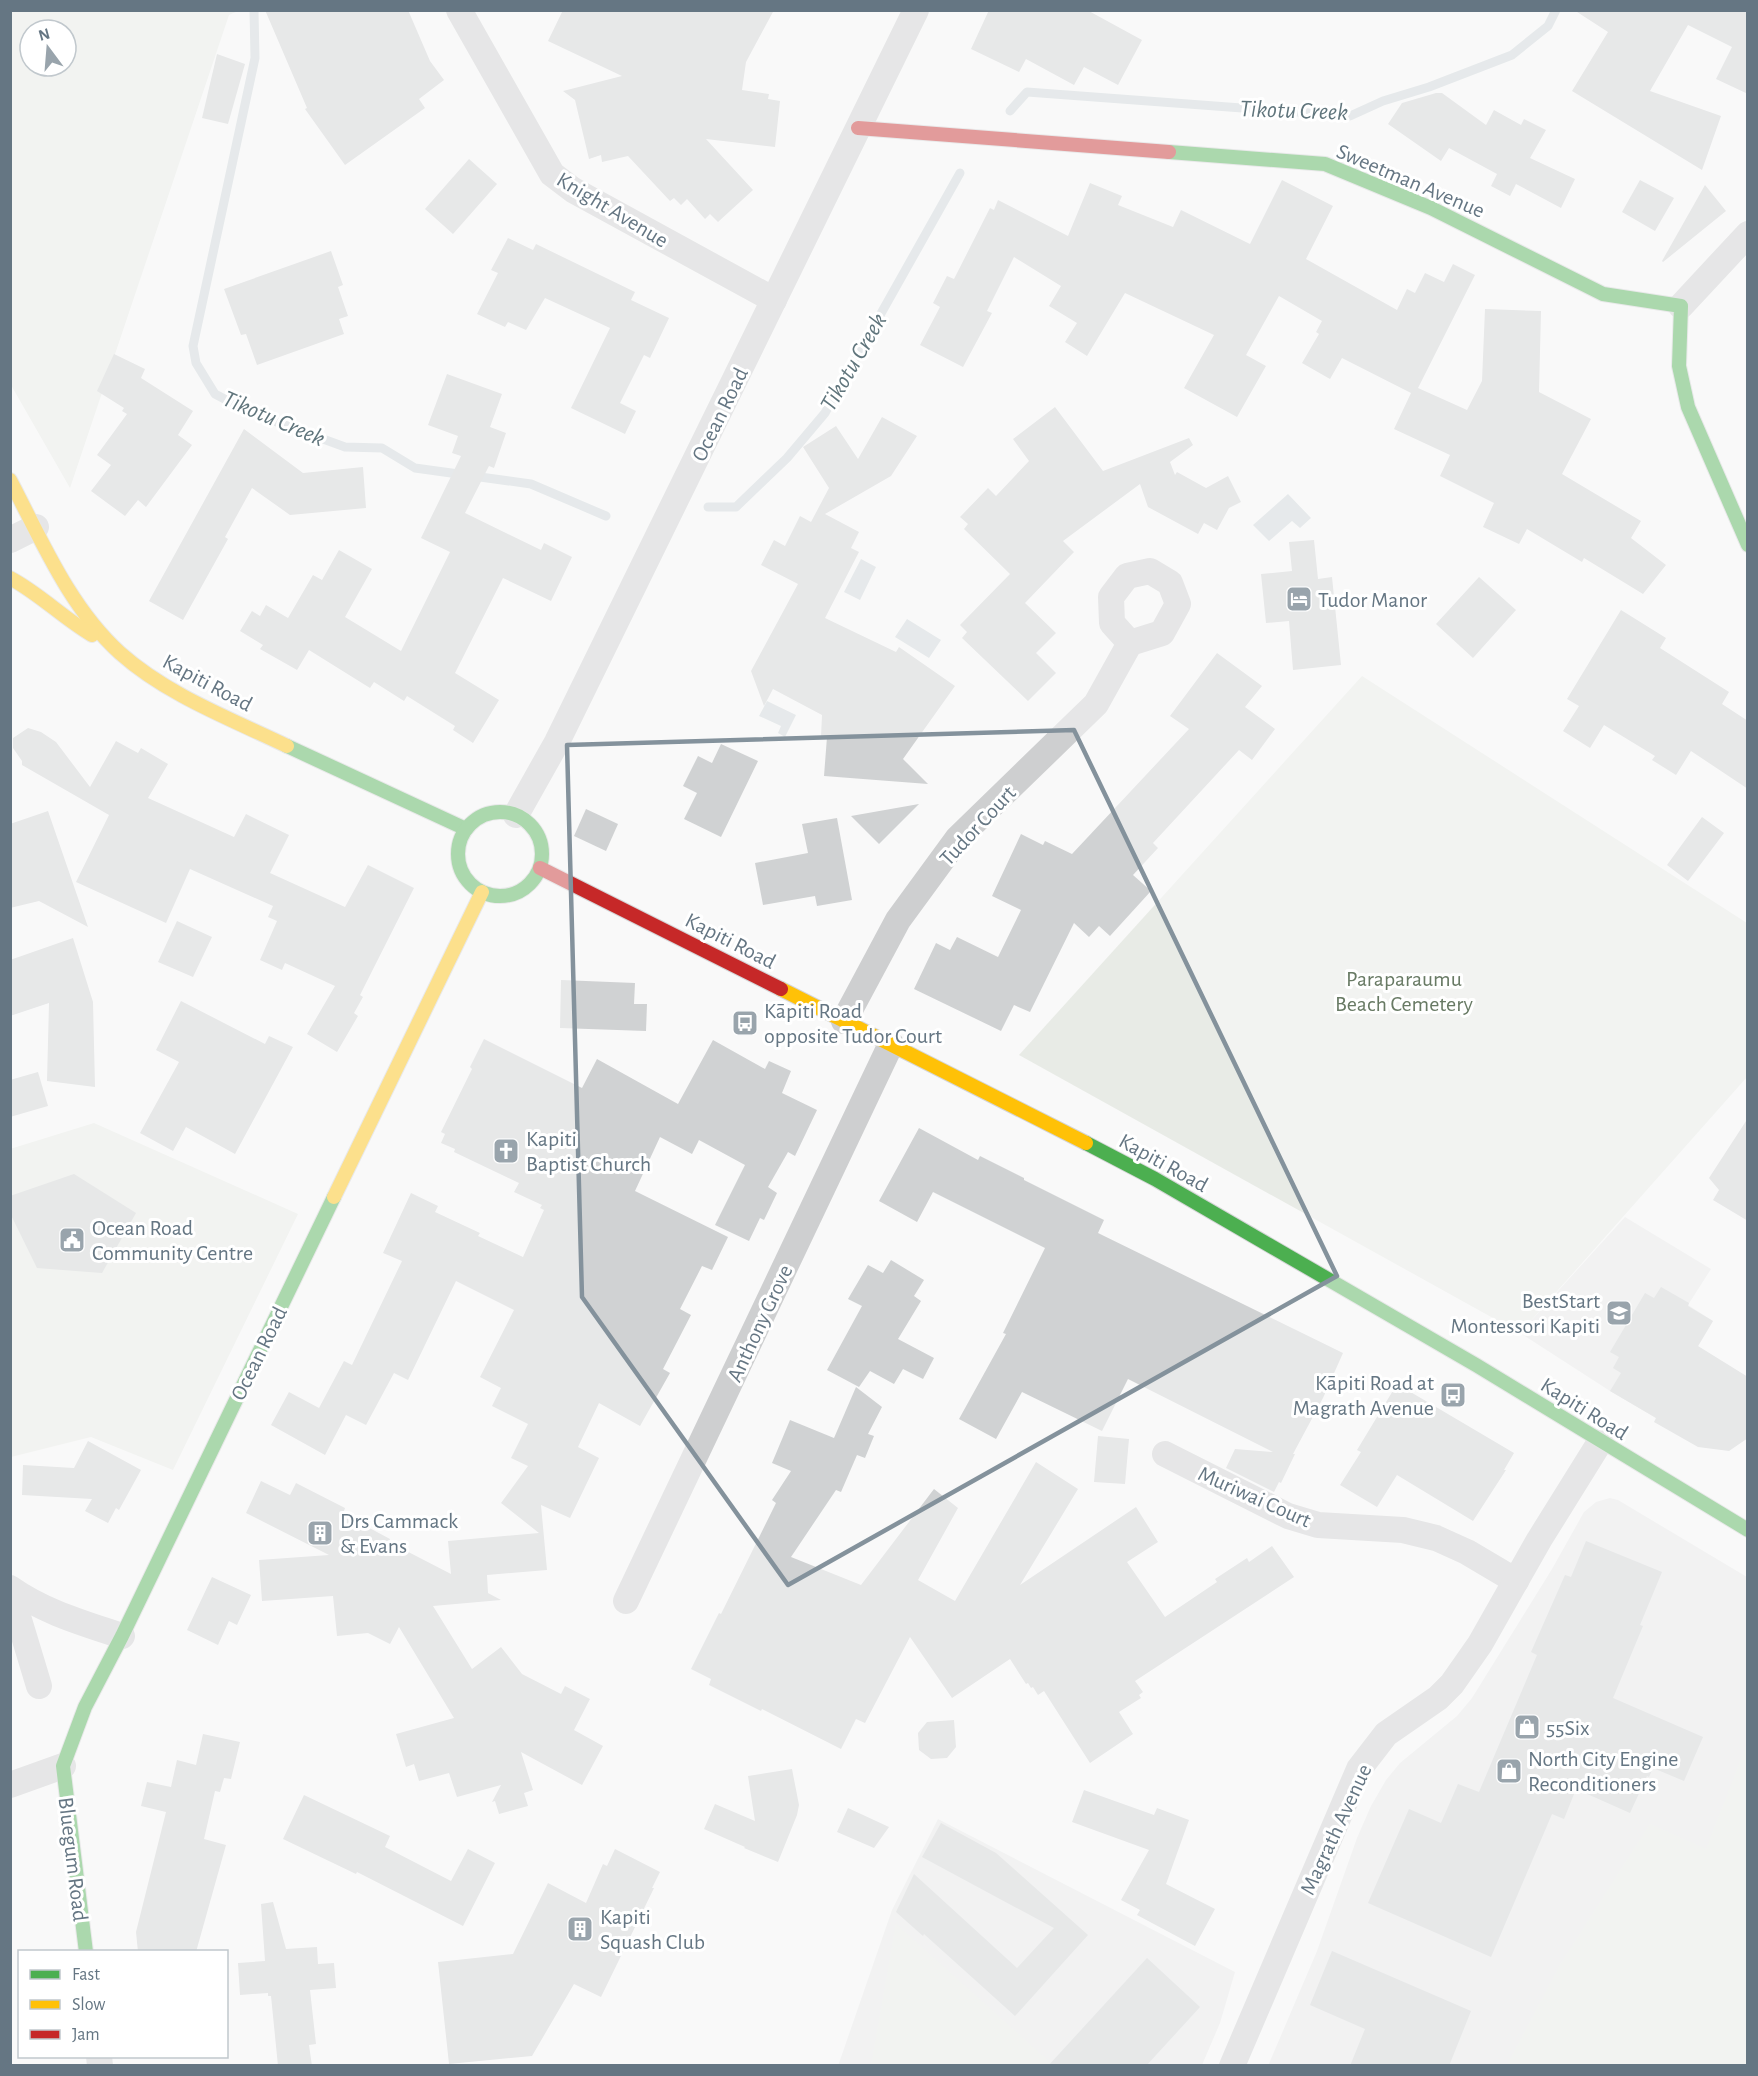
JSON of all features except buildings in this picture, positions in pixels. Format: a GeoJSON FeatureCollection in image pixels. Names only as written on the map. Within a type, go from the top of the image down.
{"type":"FeatureCollection","features":[{"type":"Feature","properties":{"kind":"main road","name":"Sweetman Avenue"},"geometry":{"type":"LineString","coordinates":[[858,128],[1325,164],[1431,208],[1603,294],[1681,306]]}},
{"type":"Feature","properties":{"kind":"main road"},"geometry":{"type":"LineString","coordinates":[[1681,306],[1679,366],[1688,407],[1748,545]]}},
{"type":"Feature","properties":{"kind":"main road","name":"Kapiti Road"},"geometry":{"type":"LineString","coordinates":[[14,494],[36,527],[83,611],[112,646],[147,674],[189,698],[282,744],[466,829]]}},
{"type":"Feature","properties":{"kind":"main road"},"geometry":{"type":"LineString","coordinates":[[10,579],[35,593],[71,623],[112,646]]}},
{"type":"Feature","properties":{"kind":"main road"},"geometry":{"type":"LineString","coordinates":[[506,812],[527,822],[536,831],[541,843],[542,855],[540,868],[531,883],[516,893],[499,897],[482,892],[470,884],[461,872],[458,857],[460,842],[466,829],[484,815],[506,812]]}},
{"type":"Feature","properties":{"kind":"main road","name":"Kapiti Road"},"geometry":{"type":"LineString","coordinates":[[540,868],[1020,1108],[1155,1179],[1476,1365],[1600,1442],[1744,1520]]}},
{"type":"Feature","properties":{"kind":"main road","name":"Ocean Road"},"geometry":{"type":"LineString","coordinates":[[63,1766],[85,1707],[122,1636],[482,892]]}},
{"type":"Feature","properties":{"kind":"main road","name":"Bluegum Road"},"geometry":{"type":"LineString","coordinates":[[63,1766],[86,1950]]}},
{"type":"Feature","properties":{"kind":"street","name":"Knight Avenue"},"geometry":{"type":"LineString","coordinates":[[459,10],[552,174],[573,190],[774,300]]}},
{"type":"Feature","properties":{"kind":"street","name":"Ocean Road"},"geometry":{"type":"LineString","coordinates":[[516,815],[557,742],[916,10]]}},
{"type":"Feature","properties":{"kind":"street"},"geometry":{"type":"LineString","coordinates":[[1681,306],[1748,234]]}},
{"type":"Feature","properties":{"kind":"street"},"geometry":{"type":"LineString","coordinates":[[10,540],[36,527]]}},
{"type":"Feature","properties":{"kind":"street","name":"Tudor Court"},"geometry":{"type":"LineString","coordinates":[[844,1021],[898,920],[958,838],[1096,704],[1130,643]]}},
{"type":"Feature","properties":{"kind":"street","name":"Anthony Grove"},"geometry":{"type":"LineString","coordinates":[[626,1601],[891,1044]]}},
{"type":"Feature","properties":{"kind":"street","name":"Magrath Avenue"},"geometry":{"type":"LineString","coordinates":[[1232,2066],[1359,1769],[1386,1734],[1438,1698],[1452,1684],[1480,1644],[1600,1442]]}},
{"type":"Feature","properties":{"kind":"street","name":"Muriwai Court"},"geometry":{"type":"LineString","coordinates":[[1165,1454],[1288,1516],[1318,1525],[1403,1530],[1436,1538],[1467,1552],[1516,1581]]}},
{"type":"Feature","properties":{"kind":"street"},"geometry":{"type":"LineString","coordinates":[[10,1589],[53,1612],[122,1636]]}},
{"type":"Feature","properties":{"kind":"street"},"geometry":{"type":"LineString","coordinates":[[10,1589],[39,1686]]}},
{"type":"Feature","properties":{"kind":"street"},"geometry":{"type":"LineString","coordinates":[[10,1785],[63,1766]]}},
{"type":"Feature","properties":{"kind":"highlighted area"},"geometry":{"type":"Polygon","coordinates":[[[1074,730],[1337,1276],[788,1585],[582,1297],[567,745],[1074,730]]]}},
{"type":"Feature","properties":{"kind":"shaded area"},"geometry":{"type":"Polygon","coordinates":[[[1288,494],[1311,518],[1300,528],[1292,521],[1269,541],[1253,525],[1288,494]]]}},
{"type":"Feature","properties":{"kind":"shaded area"},"geometry":{"type":"Polygon","coordinates":[[[861,559],[876,567],[860,600],[844,592],[861,559]]]}},
{"type":"Feature","properties":{"kind":"shaded area"},"geometry":{"type":"Polygon","coordinates":[[[907,619],[941,640],[929,658],[895,637],[907,619]]]}},
{"type":"Feature","properties":{"kind":"shaded area"},"geometry":{"type":"Polygon","coordinates":[[[767,701],[796,715],[785,737],[778,733],[781,726],[759,716],[767,701]]]}},
{"type":"Feature","properties":{"kind":"shaded area","name":"BestStart Montessori Kapiti"},"geometry":{"type":"Polygon","coordinates":[[[1625,1217],[1711,1269],[1688,1305],[1713,1321],[1656,1418],[1520,1333],[1625,1217]]]}},
{"type":"Feature","properties":{"kind":"shaded area"},"geometry":{"type":"Polygon","coordinates":[[[1610,1498],[1618,1500],[1747,1577],[1747,2065],[1268,2066],[1317,1951],[1357,1838],[1386,1780],[1400,1763],[1457,1716],[1472,1698],[1552,1569],[1584,1512],[1596,1502],[1610,1498]]]}},
{"type":"Feature","properties":{"kind":"shaded area"},"geometry":{"type":"Polygon","coordinates":[[[938,1819],[1235,1972],[1220,2023],[1202,2065],[838,2066],[892,1910],[938,1819]]]}},
{"type":"Feature","properties":{"kind":"green space"},"geometry":{"type":"Polygon","coordinates":[[[10,11],[238,11],[229,15],[70,488],[11,385],[10,11]]]}},
{"type":"Feature","properties":{"kind":"green space","name":"Paraparaumu Beach Cemetery"},"geometry":{"type":"Polygon","coordinates":[[[1362,676],[1747,923],[1747,1077],[1520,1333],[1019,1055],[1362,676]]]}},
{"type":"Feature","properties":{"kind":"green space"},"geometry":{"type":"Polygon","coordinates":[[[94,1123],[298,1214],[173,1470],[91,1437],[11,1457],[10,1149],[94,1123]]]}},
{"type":"Feature","properties":{"kind":"green space"},"geometry":{"type":"Polygon","coordinates":[[[1747,1744],[1747,2065],[1507,2065],[1560,1965],[1650,1824],[1706,1849],[1747,1744]]]}},
{"type":"Feature","properties":{"kind":"green space"},"geometry":{"type":"Polygon","coordinates":[[[896,1924],[1053,2065],[871,2066],[896,1924]]]}},
{"type":"Feature","properties":{"kind":"waterway","name":"Tikotu Creek"},"geometry":{"type":"LineString","coordinates":[[254,10],[255,58],[193,346],[196,363],[215,394],[249,412],[345,447],[382,448],[415,468],[531,484],[606,516]]}},
{"type":"Feature","properties":{"kind":"waterway","name":"Tikotu Creek"},"geometry":{"type":"LineString","coordinates":[[1010,111],[1027,92],[1350,116],[1383,101],[1429,87],[1512,55],[1548,26],[1556,10]]}},
{"type":"Feature","properties":{"kind":"waterway","name":"Tikotu Creek"},"geometry":{"type":"LineString","coordinates":[[708,507],[736,507],[787,458],[825,413],[960,173]]}},
{"type":"Feature","properties":{"kind":"traffic: fast"},"geometry":{"type":"LineString","coordinates":[[1169,152],[1325,164],[1431,208],[1603,294],[1681,306],[1679,366],[1688,407],[1748,545]]}},
{"type":"Feature","properties":{"kind":"traffic: fast"},"geometry":{"type":"LineString","coordinates":[[287,746],[466,829]]}},
{"type":"Feature","properties":{"kind":"traffic: fast"},"geometry":{"type":"LineString","coordinates":[[500,812],[516,815],[530,824],[539,838],[542,854],[539,870],[530,884],[516,893],[500,896],[484,893],[470,884],[461,870],[458,854],[461,838],[470,824],[484,815],[500,812]]}},
{"type":"Feature","properties":{"kind":"traffic: fast"},"geometry":{"type":"LineString","coordinates":[[1086,1143],[1155,1179],[1476,1365],[1748,1530]]}},
{"type":"Feature","properties":{"kind":"traffic: fast"},"geometry":{"type":"LineString","coordinates":[[86,1950],[63,1766],[85,1707],[122,1636],[334,1197]]}},
{"type":"Feature","properties":{"kind":"traffic: slow"},"geometry":{"type":"LineString","coordinates":[[10,480],[71,594],[102,635],[120,653],[138,668],[179,694],[287,746]]}},
{"type":"Feature","properties":{"kind":"traffic: slow"},"geometry":{"type":"LineString","coordinates":[[10,578],[92,635]]}},
{"type":"Feature","properties":{"kind":"traffic: slow"},"geometry":{"type":"LineString","coordinates":[[334,1197],[482,892]]}},
{"type":"Feature","properties":{"kind":"traffic: slow"},"geometry":{"type":"LineString","coordinates":[[781,989],[1086,1143]]}},
{"type":"Feature","properties":{"kind":"traffic: jam"},"geometry":{"type":"LineString","coordinates":[[858,128],[1169,152]]}},
{"type":"Feature","properties":{"kind":"traffic: jam"},"geometry":{"type":"LineString","coordinates":[[540,868],[781,989]]}},
{"type":"Feature","properties":{"kind":"place","name":"Tudor Manor"},"geometry":{"type":"Point","coordinates":[1299,599]}},
{"type":"Feature","properties":{"kind":"place","name":"Kāpiti Road opposite Tudor Court"},"geometry":{"type":"Point","coordinates":[745,1023]}},
{"type":"Feature","properties":{"kind":"place","name":"Kapiti Baptist Church"},"geometry":{"type":"Point","coordinates":[506,1151]}},
{"type":"Feature","properties":{"kind":"place","name":"Ocean Road Community Centre"},"geometry":{"type":"Point","coordinates":[72,1240]}},
{"type":"Feature","properties":{"kind":"place","name":"BestStart Montessori Kapiti"},"geometry":{"type":"Point","coordinates":[1619,1313]}},
{"type":"Feature","properties":{"kind":"place","name":"Kāpiti Road at Magrath Avenue"},"geometry":{"type":"Point","coordinates":[1453,1395]}},
{"type":"Feature","properties":{"kind":"place","name":"Drs Cammack & Evans"},"geometry":{"type":"Point","coordinates":[320,1533]}},
{"type":"Feature","properties":{"kind":"place","name":"55Six"},"geometry":{"type":"Point","coordinates":[1527,1727]}},
{"type":"Feature","properties":{"kind":"place","name":"North City Engine Reconditioners"},"geometry":{"type":"Point","coordinates":[1509,1771]}},
{"type":"Feature","properties":{"kind":"place","name":"Kapiti Squash Club"},"geometry":{"type":"Point","coordinates":[580,1929]}}]}
